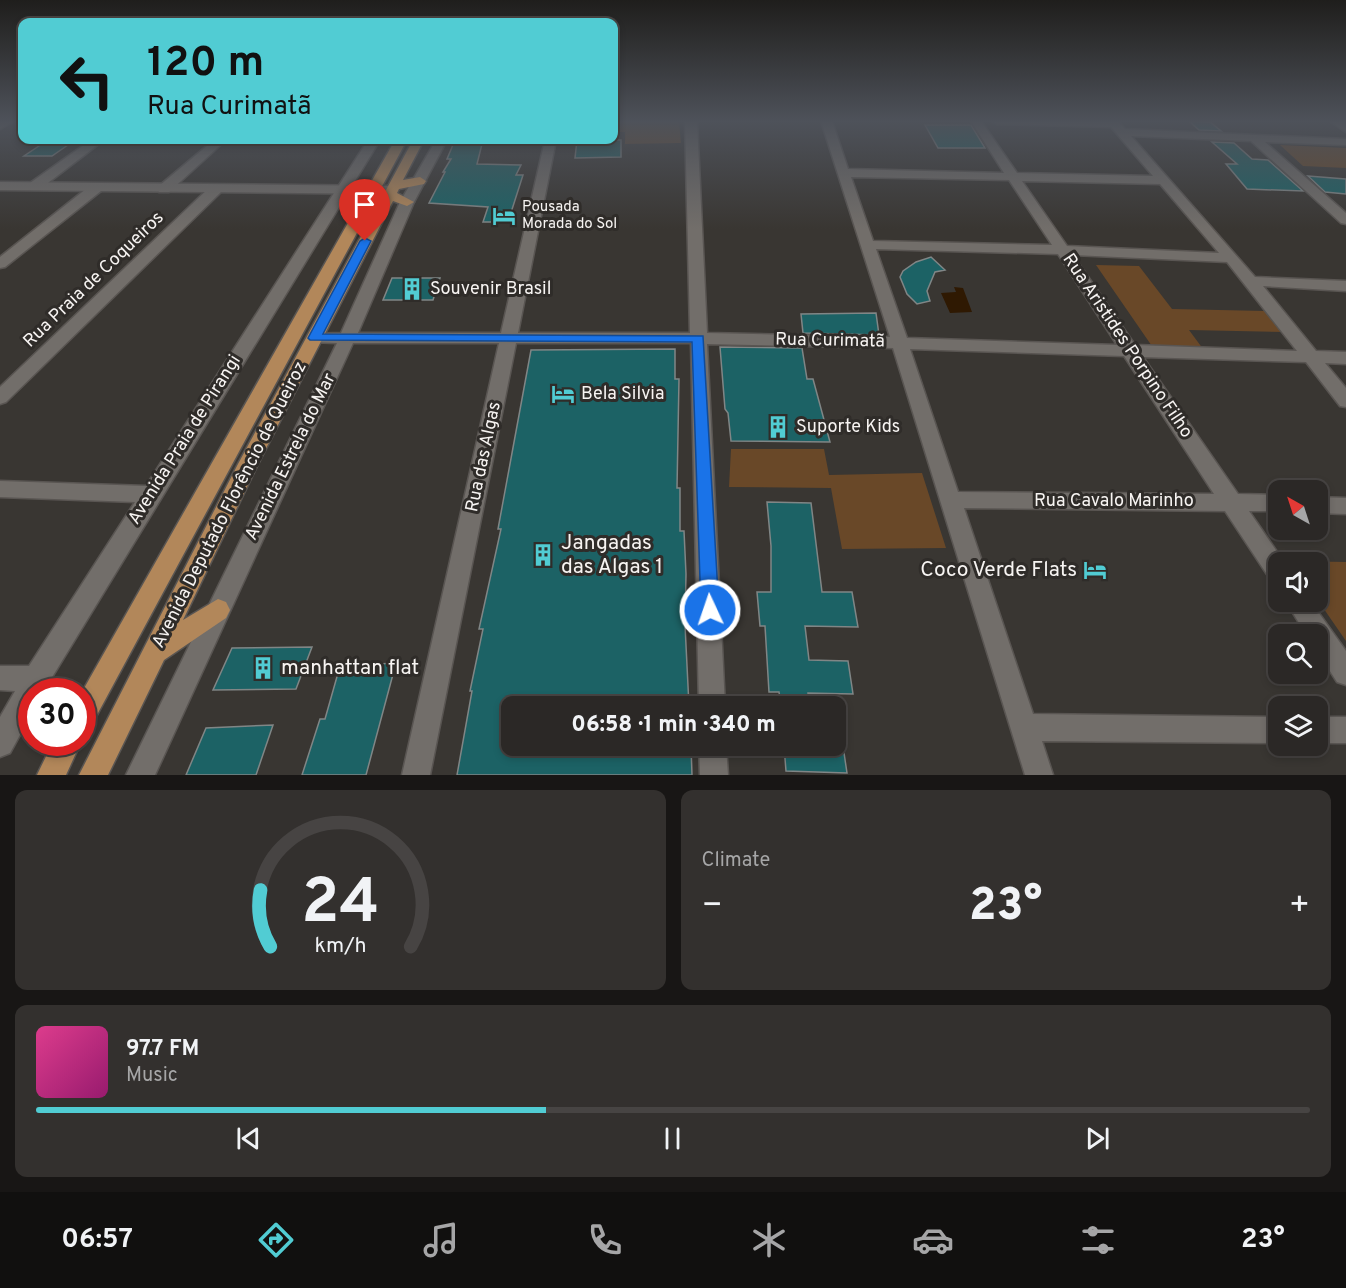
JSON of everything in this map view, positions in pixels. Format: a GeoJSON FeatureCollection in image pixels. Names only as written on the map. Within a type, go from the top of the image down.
{"type":"FeatureCollection","features":[{"type":"Feature","properties":{"kind":"main road","name":"Avenida Deputado Florêncio de Queiroz"},"geometry":{"type":"LineString","coordinates":[[96,693],[391,193],[398,157]]}},
{"type":"Feature","properties":{"kind":"main road","name":"Avenida Deputado Florêncio de Queiroz"},"geometry":{"type":"LineString","coordinates":[[93,775],[248,464],[409,157]]}},
{"type":"Feature","properties":{"kind":"main road"},"geometry":{"type":"LineString","coordinates":[[156,651],[218,610]]}},
{"type":"Feature","properties":{"kind":"main road"},"geometry":{"type":"LineString","coordinates":[[51,775],[61,756]]}},
{"type":"Feature","properties":{"kind":"street"},"geometry":{"type":"LineString","coordinates":[[35,186],[74,157]]}},
{"type":"Feature","properties":{"kind":"street"},"geometry":{"type":"LineString","coordinates":[[164,189],[200,157]]}},
{"type":"Feature","properties":{"kind":"street","name":"Avenida Praia de Pirangi"},"geometry":{"type":"LineString","coordinates":[[37,678],[363,157]]}},
{"type":"Feature","properties":{"kind":"street","name":"Avenida Estrela do Mar"},"geometry":{"type":"LineString","coordinates":[[140,775],[347,339],[391,193],[420,181],[432,157]]}},
{"type":"Feature","properties":{"kind":"street","name":"Rua das Algas"},"geometry":{"type":"LineString","coordinates":[[416,775],[546,157]]}},
{"type":"Feature","properties":{"kind":"street"},"geometry":{"type":"LineString","coordinates":[[692,157],[712,696]]}},
{"type":"Feature","properties":{"kind":"street"},"geometry":{"type":"LineString","coordinates":[[839,157],[1039,775]]}},
{"type":"Feature","properties":{"kind":"street","name":"Rua Aristides Porpino Filho"},"geometry":{"type":"LineString","coordinates":[[999,157],[1268,557]]}},
{"type":"Feature","properties":{"kind":"street"},"geometry":{"type":"LineString","coordinates":[[1143,157],[1251,281],[1346,401]]}},
{"type":"Feature","properties":{"kind":"street"},"geometry":{"type":"LineString","coordinates":[[1276,157],[1346,220]]}},
{"type":"Feature","properties":{"kind":"street"},"geometry":{"type":"LineString","coordinates":[[844,173],[1162,180]]}},
{"type":"Feature","properties":{"kind":"street"},"geometry":{"type":"LineString","coordinates":[[0,186],[341,190],[391,193]]}},
{"type":"Feature","properties":{"kind":"street"},"geometry":{"type":"LineString","coordinates":[[0,264],[96,188]]}},
{"type":"Feature","properties":{"kind":"street","name":"Rua Praia de Coqueiros"},"geometry":{"type":"LineString","coordinates":[[0,398],[216,189]]}},
{"type":"Feature","properties":{"kind":"street"},"geometry":{"type":"LineString","coordinates":[[868,245],[1063,250],[1231,258]]}},
{"type":"Feature","properties":{"kind":"street"},"geometry":{"type":"LineString","coordinates":[[1251,281],[1346,286]]}},
{"type":"Feature","properties":{"kind":"street","name":"Rua Curimatã"},"geometry":{"type":"LineString","coordinates":[[315,338],[698,338],[1346,358]]}},
{"type":"Feature","properties":{"kind":"street"},"geometry":{"type":"LineString","coordinates":[[0,489],[152,494]]}},
{"type":"Feature","properties":{"kind":"street","name":"Rua Cavalo Marinho"},"geometry":{"type":"LineString","coordinates":[[950,500],[1268,503]]}},
{"type":"Feature","properties":{"kind":"street"},"geometry":{"type":"LineString","coordinates":[[1328,505],[1346,506]]}},
{"type":"Feature","properties":{"kind":"street"},"geometry":{"type":"LineString","coordinates":[[1305,612],[1346,673]]}},
{"type":"Feature","properties":{"kind":"street"},"geometry":{"type":"LineString","coordinates":[[0,678],[18,678]]}},
{"type":"Feature","properties":{"kind":"street","name":"Avenida Praia de Pirangi"},"geometry":{"type":"LineString","coordinates":[[0,743],[18,711]]}},
{"type":"Feature","properties":{"kind":"street"},"geometry":{"type":"LineString","coordinates":[[1024,728],[1268,730]]}},
{"type":"Feature","properties":{"kind":"street"},"geometry":{"type":"LineString","coordinates":[[1328,730],[1346,730]]}},
{"type":"Feature","properties":{"kind":"street"},"geometry":{"type":"LineString","coordinates":[[713,756],[714,775]]}},
{"type":"Feature","properties":{"kind":"shaded area"},"geometry":{"type":"Polygon","coordinates":[[[1293,157],[1346,157],[1346,168],[1303,166],[1293,157]]]}},
{"type":"Feature","properties":{"kind":"shaded area"},"geometry":{"type":"Polygon","coordinates":[[[1096,265],[1139,266],[1172,309],[1266,311],[1286,332],[1189,330],[1206,353],[1156,352],[1096,265]]]}},
{"type":"Feature","properties":{"kind":"shaded area"},"geometry":{"type":"Polygon","coordinates":[[[954,287],[963,288],[972,312],[950,313],[941,293],[956,292],[954,287]]]}},
{"type":"Feature","properties":{"kind":"shaded area"},"geometry":{"type":"Polygon","coordinates":[[[731,449],[824,449],[829,475],[922,473],[946,548],[842,549],[831,488],[729,487],[731,449]]]}},
{"type":"Feature","properties":{"kind":"shaded area"},"geometry":{"type":"Polygon","coordinates":[[[1328,562],[1346,562],[1346,641],[1326,612],[1328,612],[1328,562]]]}},
{"type":"Feature","properties":{"kind":"building"},"geometry":{"type":"Polygon","coordinates":[[[479,157],[477,164],[521,165],[516,175],[523,175],[508,222],[483,222],[488,207],[429,203],[451,159],[447,159],[479,157]]]}},
{"type":"Feature","properties":{"kind":"building"},"geometry":{"type":"Polygon","coordinates":[[[1229,157],[1268,160],[1303,191],[1247,189],[1226,164],[1237,164],[1229,157]]]}},
{"type":"Feature","properties":{"kind":"building"},"geometry":{"type":"Polygon","coordinates":[[[1308,176],[1346,179],[1346,194],[1325,192],[1308,176]]]}},
{"type":"Feature","properties":{"kind":"building"},"geometry":{"type":"Polygon","coordinates":[[[931,257],[945,270],[935,272],[927,291],[930,301],[917,304],[907,294],[900,277],[903,271],[916,262],[931,257]]]}},
{"type":"Feature","properties":{"kind":"building","name":"Souvenir Brasil"},"geometry":{"type":"Polygon","coordinates":[[[392,278],[440,278],[433,300],[383,300],[392,278]]]}},
{"type":"Feature","properties":{"kind":"building"},"geometry":{"type":"Polygon","coordinates":[[[876,313],[879,335],[803,333],[801,314],[876,313]]]}},
{"type":"Feature","properties":{"kind":"building"},"geometry":{"type":"Polygon","coordinates":[[[720,347],[802,348],[807,379],[813,379],[830,442],[731,441],[728,413],[725,409],[720,347]]]}},
{"type":"Feature","properties":{"kind":"building"},"geometry":{"type":"Polygon","coordinates":[[[675,349],[675,379],[679,379],[677,488],[680,488],[680,531],[684,531],[689,696],[501,696],[501,756],[691,756],[692,775],[457,775],[472,691],[470,691],[483,629],[479,629],[501,529],[498,529],[531,350],[675,349]]]}},
{"type":"Feature","properties":{"kind":"building"},"geometry":{"type":"Polygon","coordinates":[[[767,502],[811,503],[822,592],[852,592],[858,627],[805,626],[809,660],[848,661],[853,694],[808,693],[808,696],[780,696],[779,692],[769,692],[765,626],[760,626],[757,592],[771,592],[771,546],[767,502]]]}},
{"type":"Feature","properties":{"kind":"building","name":"manhattan flat"},"geometry":{"type":"Polygon","coordinates":[[[312,647],[296,689],[213,690],[232,648],[312,647]]]}},
{"type":"Feature","properties":{"kind":"building"},"geometry":{"type":"Polygon","coordinates":[[[396,663],[366,775],[302,775],[320,719],[325,719],[340,666],[396,663]]]}},
{"type":"Feature","properties":{"kind":"building"},"geometry":{"type":"Polygon","coordinates":[[[273,725],[256,775],[186,775],[206,728],[273,725]]]}},
{"type":"Feature","properties":{"kind":"building"},"geometry":{"type":"Polygon","coordinates":[[[785,756],[844,756],[847,773],[786,771],[785,756]]]}},
{"type":"Feature","properties":{"kind":"place","name":"Pousada Morada do Sol"},"geometry":{"type":"Point","coordinates":[504,216]}},
{"type":"Feature","properties":{"kind":"place","name":"Souvenir Brasil"},"geometry":{"type":"Point","coordinates":[412,289]}},
{"type":"Feature","properties":{"kind":"place","name":"Bela Silvia"},"geometry":{"type":"Point","coordinates":[563,394]}},
{"type":"Feature","properties":{"kind":"place","name":"Suporte Kids"},"geometry":{"type":"Point","coordinates":[778,427]}},
{"type":"Feature","properties":{"kind":"place","name":"Jangadas das Algas 1"},"geometry":{"type":"Point","coordinates":[543,555]}},
{"type":"Feature","properties":{"kind":"place","name":"Coco Verde Flats"},"geometry":{"type":"Point","coordinates":[1095,570]}},
{"type":"Feature","properties":{"kind":"place","name":"manhattan flat"},"geometry":{"type":"Point","coordinates":[263,668]}},
{"type":"Feature","properties":{"kind":"route"},"geometry":{"type":"LineString","coordinates":[[365,241],[315,338],[698,338],[710,610]]}}]}
